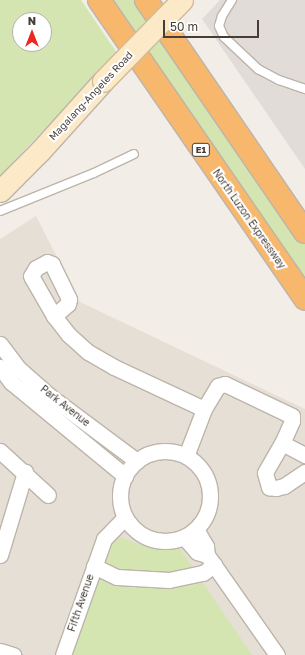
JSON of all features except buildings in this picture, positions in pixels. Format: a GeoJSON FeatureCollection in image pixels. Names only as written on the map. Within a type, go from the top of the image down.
{"type":"FeatureCollection","features":[{"type":"Feature","properties":{"kind":"highway","name":"North Luzon Expressway"},"geometry":{"type":"LineString","coordinates":[[99,0],[305,299]]}},
{"type":"Feature","properties":{"kind":"highway"},"geometry":{"type":"LineString","coordinates":[[146,0],[305,232]]}},
{"type":"Feature","properties":{"kind":"main road","name":"Magalang-Angeles Road"},"geometry":{"type":"LineString","coordinates":[[0,191],[40,151],[103,81],[182,0]]}},
{"type":"Feature","properties":{"kind":"street"},"geometry":{"type":"LineString","coordinates":[[54,316],[69,335],[88,352],[114,367],[204,409]]}},
{"type":"Feature","properties":{"kind":"street","name":"Park Avenue"},"geometry":{"type":"LineString","coordinates":[[0,344],[15,376],[59,422],[125,476]]}},
{"type":"Feature","properties":{"kind":"street","name":"Park Avenue"},"geometry":{"type":"LineString","coordinates":[[0,367],[68,409],[137,461]]}},
{"type":"Feature","properties":{"kind":"street"},"geometry":{"type":"LineString","coordinates":[[186,456],[204,409],[218,386],[225,384],[292,416],[292,421],[282,443],[265,473],[269,487],[276,488],[284,486],[305,472]]}},
{"type":"Feature","properties":{"kind":"street"},"geometry":{"type":"LineString","coordinates":[[59,422],[68,409]]}},
{"type":"Feature","properties":{"kind":"street"},"geometry":{"type":"LineString","coordinates":[[282,443],[305,455]]}},
{"type":"Feature","properties":{"kind":"street"},"geometry":{"type":"LineString","coordinates":[[0,451],[25,472],[48,495]]}},
{"type":"Feature","properties":{"kind":"street"},"geometry":{"type":"LineString","coordinates":[[161,451],[174,452],[186,456],[197,464],[205,474],[210,486],[210,500],[207,513],[190,533],[163,541],[149,538],[129,522],[121,506],[120,490],[125,476],[137,461],[148,454],[161,451]]}},
{"type":"Feature","properties":{"kind":"street"},"geometry":{"type":"LineString","coordinates":[[0,555],[25,472]]}},
{"type":"Feature","properties":{"kind":"street","name":"Fifth Avenue"},"geometry":{"type":"LineString","coordinates":[[63,655],[100,551],[129,522]]}},
{"type":"Feature","properties":{"kind":"street"},"geometry":{"type":"LineString","coordinates":[[190,533],[206,546],[210,560],[277,655]]}},
{"type":"Feature","properties":{"kind":"street"},"geometry":{"type":"LineString","coordinates":[[94,566],[117,576],[170,580],[203,572],[210,560]]}},
{"type":"Feature","properties":{"kind":"street"},"geometry":{"type":"LineString","coordinates":[[0,651],[13,655]]}},
{"type":"Feature","properties":{"kind":"lane"},"geometry":{"type":"LineString","coordinates":[[232,0],[222,16],[220,26],[224,37],[258,69],[279,80],[305,89]]}},
{"type":"Feature","properties":{"kind":"lane"},"geometry":{"type":"LineString","coordinates":[[0,211],[94,174],[134,154]]}},
{"type":"Feature","properties":{"kind":"shaded area"},"geometry":{"type":"Polygon","coordinates":[[[220,0],[305,0],[305,169],[202,19],[220,0]]]}},
{"type":"Feature","properties":{"kind":"shaded area"},"geometry":{"type":"Polygon","coordinates":[[[36,216],[80,302],[305,409],[305,655],[0,655],[0,239],[36,216]]]}},
{"type":"Feature","properties":{"kind":"green space"},"geometry":{"type":"Polygon","coordinates":[[[0,0],[81,0],[117,53],[0,176],[0,0]]]}},
{"type":"Feature","properties":{"kind":"green space"},"geometry":{"type":"Polygon","coordinates":[[[109,0],[135,0],[148,19],[132,36],[109,0]]]}},
{"type":"Feature","properties":{"kind":"green space"},"geometry":{"type":"Polygon","coordinates":[[[160,36],[305,242],[305,286],[144,55],[160,36]]]}},
{"type":"Feature","properties":{"kind":"green space"},"geometry":{"type":"Polygon","coordinates":[[[121,537],[141,545],[171,542],[180,549],[252,655],[69,655],[103,552],[121,537]]]}}]}
